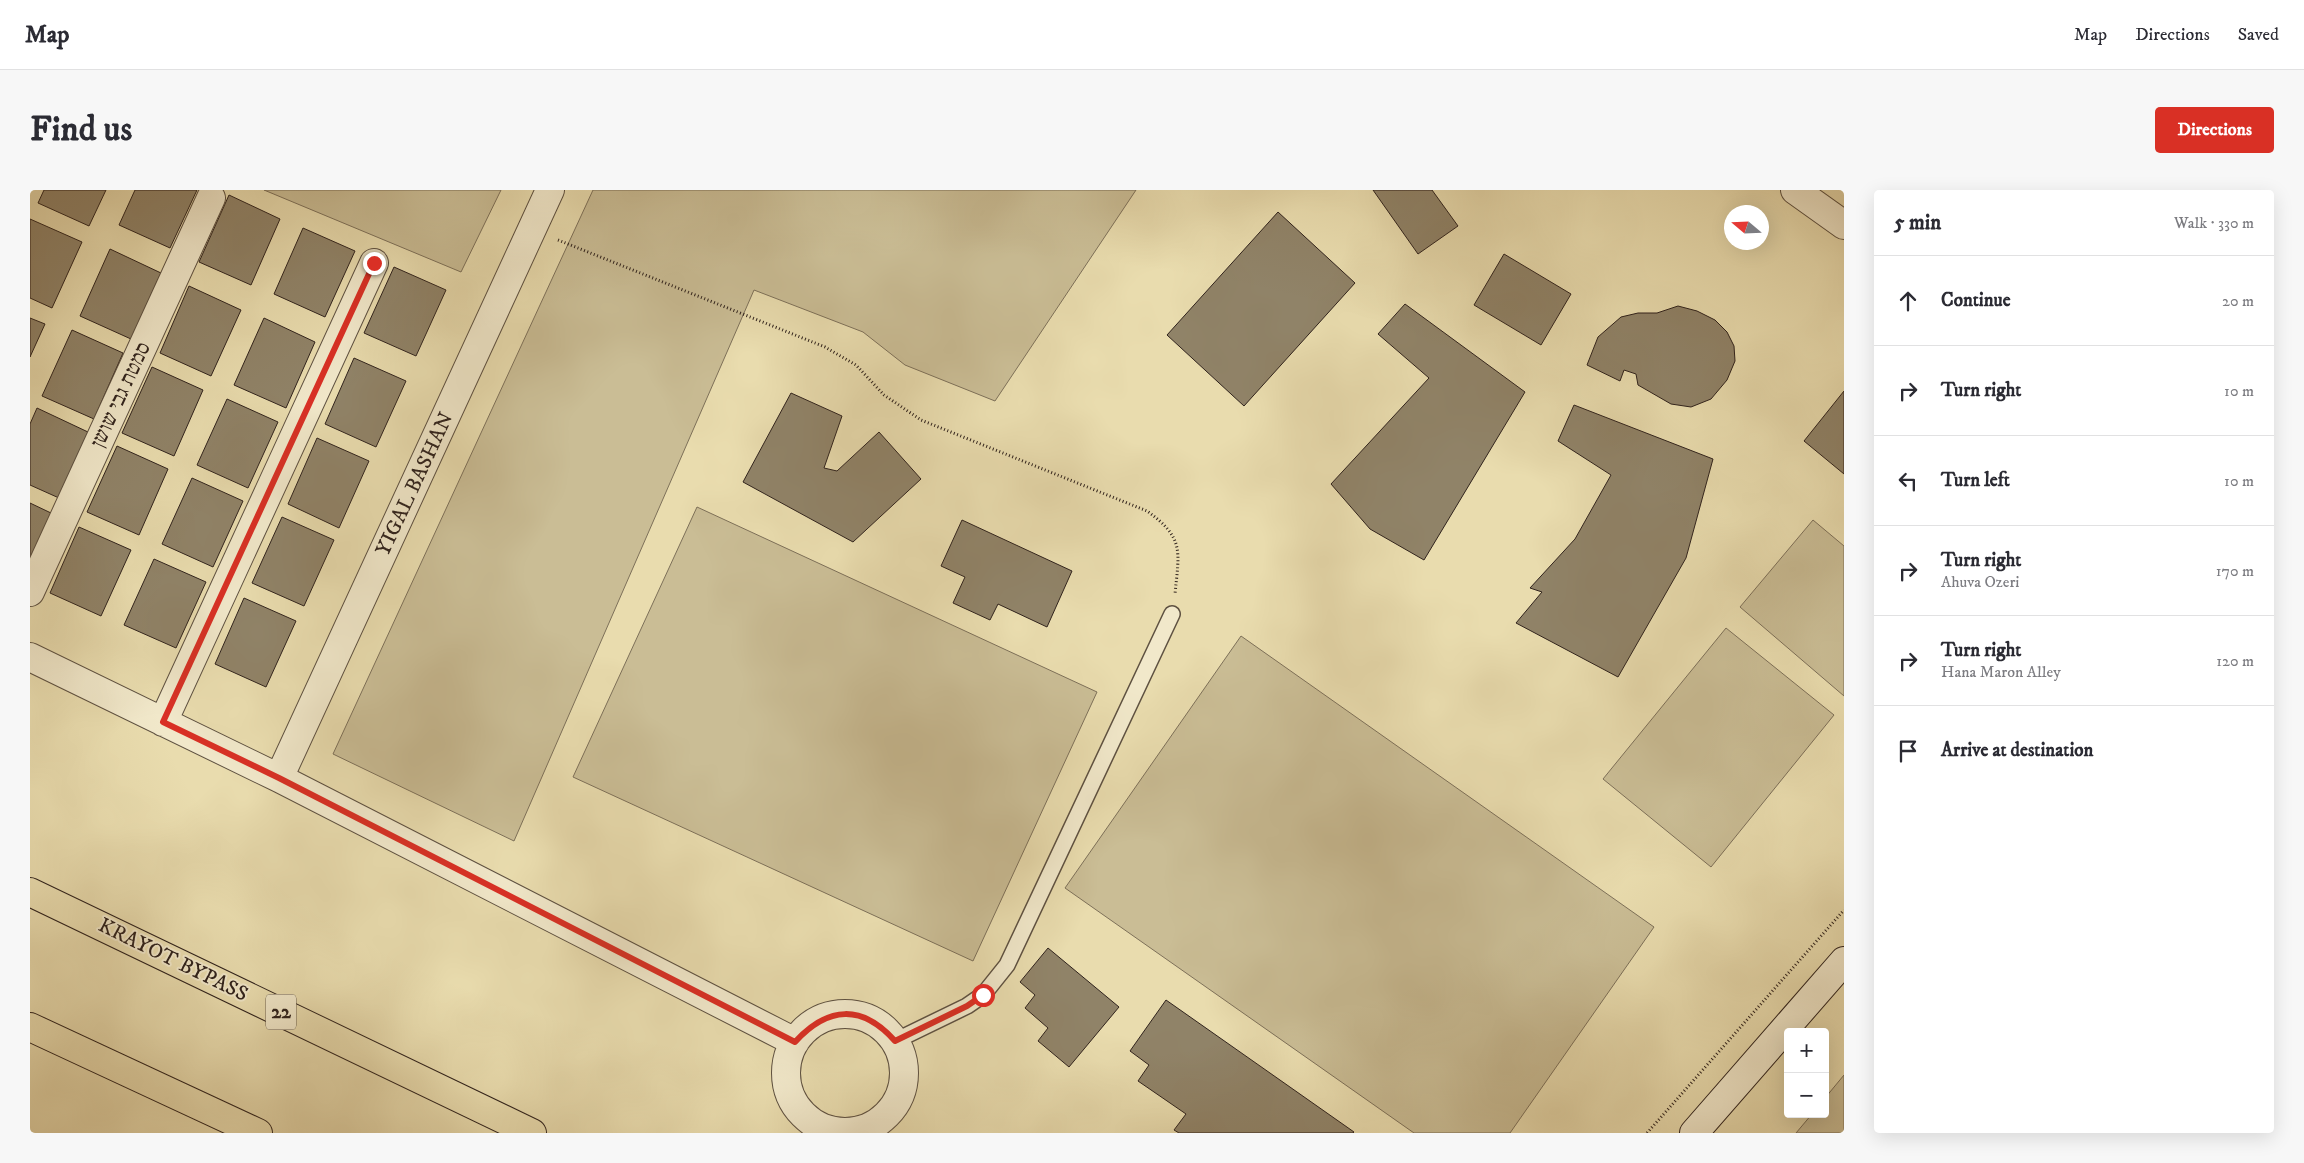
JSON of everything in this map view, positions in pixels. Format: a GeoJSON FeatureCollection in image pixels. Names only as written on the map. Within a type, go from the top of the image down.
{"type":"FeatureCollection","features":[{"type":"Feature","properties":{"kind":"highway","name":"KRAYOT BYPASS"},"geometry":{"type":"LineString","coordinates":[[30,892],[532,1133]]}},
{"type":"Feature","properties":{"kind":"highway"},"geometry":{"type":"LineString","coordinates":[[30,1027],[258,1133]]}},
{"type":"Feature","properties":{"kind":"street","name":"YIGAL BASHAN"},"geometry":{"type":"LineString","coordinates":[[279,778],[550,190]]}},
{"type":"Feature","properties":{"kind":"street"},"geometry":{"type":"LineString","coordinates":[[1795,190],[1844,225]]}},
{"type":"Feature","properties":{"kind":"street","name":"סמטת גבי שושן"},"geometry":{"type":"LineString","coordinates":[[30,592],[211,198]]}},
{"type":"Feature","properties":{"kind":"street"},"geometry":{"type":"LineString","coordinates":[[163,722],[374,263]]}},
{"type":"Feature","properties":{"kind":"street"},"geometry":{"type":"LineString","coordinates":[[30,657],[279,778],[795,1042]]}},
{"type":"Feature","properties":{"kind":"street"},"geometry":{"type":"LineString","coordinates":[[1694,1133],[1844,961]]}},
{"type":"Feature","properties":{"kind":"street"},"geometry":{"type":"LineString","coordinates":[[844,1014],[864,1017],[882,1027],[895,1041],[903,1059],[904,1080],[899,1099],[888,1114],[872,1126],[854,1132],[835,1132],[816,1126],[802,1114],[791,1098],[786,1079],[788,1060],[795,1042],[808,1027],[825,1018],[844,1014]]}},
{"type":"Feature","properties":{"kind":"lane"},"geometry":{"type":"LineString","coordinates":[[895,1041],[967,1006],[983,995],[1008,965],[1172,614]]}},
{"type":"Feature","properties":{"kind":"path"},"geometry":{"type":"LineString","coordinates":[[532,230],[825,347],[856,365],[884,395],[921,420],[1148,511],[1164,523],[1174,535],[1179,553],[1172,614]]}},
{"type":"Feature","properties":{"kind":"path"},"geometry":{"type":"LineString","coordinates":[[1647,1133],[1844,910]]}},
{"type":"Feature","properties":{"kind":"shaded area"},"geometry":{"type":"Polygon","coordinates":[[[264,190],[501,190],[461,272],[264,190]]]}},
{"type":"Feature","properties":{"kind":"shaded area"},"geometry":{"type":"Polygon","coordinates":[[[593,190],[1136,190],[995,401],[905,365],[863,332],[754,290],[514,841],[333,754],[593,190]]]}},
{"type":"Feature","properties":{"kind":"shaded area"},"geometry":{"type":"Polygon","coordinates":[[[697,507],[1097,692],[973,961],[573,777],[697,507]]]}},
{"type":"Feature","properties":{"kind":"shaded area"},"geometry":{"type":"Polygon","coordinates":[[[1813,520],[1844,546],[1844,696],[1740,607],[1813,520]]]}},
{"type":"Feature","properties":{"kind":"shaded area"},"geometry":{"type":"Polygon","coordinates":[[[1726,628],[1834,715],[1711,867],[1603,779],[1726,628]]]}},
{"type":"Feature","properties":{"kind":"shaded area"},"geometry":{"type":"Polygon","coordinates":[[[1241,636],[1654,927],[1510,1133],[1414,1133],[1065,888],[1241,636]]]}},
{"type":"Feature","properties":{"kind":"shaded area"},"geometry":{"type":"Polygon","coordinates":[[[1844,1075],[1844,1133],[1796,1133],[1809,1118],[1829,1118],[1829,1093],[1844,1075]]]}},
{"type":"Feature","properties":{"kind":"building"},"geometry":{"type":"Polygon","coordinates":[[[44,190],[106,190],[89,226],[38,203],[44,190]]]}},
{"type":"Feature","properties":{"kind":"building"},"geometry":{"type":"Polygon","coordinates":[[[135,190],[197,190],[170,248],[119,225],[135,190]]]}},
{"type":"Feature","properties":{"kind":"building"},"geometry":{"type":"Polygon","coordinates":[[[1373,190],[1432,190],[1458,226],[1418,254],[1373,190]]]}},
{"type":"Feature","properties":{"kind":"building"},"geometry":{"type":"Polygon","coordinates":[[[229,195],[280,219],[251,285],[199,262],[229,195]]]}},
{"type":"Feature","properties":{"kind":"building"},"geometry":{"type":"Polygon","coordinates":[[[1278,212],[1355,283],[1244,406],[1167,335],[1278,212]]]}},
{"type":"Feature","properties":{"kind":"building"},"geometry":{"type":"Polygon","coordinates":[[[30,219],[82,242],[52,308],[30,298],[30,219]]]}},
{"type":"Feature","properties":{"kind":"building"},"geometry":{"type":"Polygon","coordinates":[[[303,228],[355,251],[325,317],[274,294],[303,228]]]}},
{"type":"Feature","properties":{"kind":"building"},"geometry":{"type":"Polygon","coordinates":[[[110,249],[161,273],[131,339],[80,316],[110,249]]]}},
{"type":"Feature","properties":{"kind":"building"},"geometry":{"type":"Polygon","coordinates":[[[1504,254],[1571,294],[1541,345],[1474,305],[1504,254]]]}},
{"type":"Feature","properties":{"kind":"building"},"geometry":{"type":"Polygon","coordinates":[[[394,267],[446,290],[416,356],[364,333],[394,267]]]}},
{"type":"Feature","properties":{"kind":"building"},"geometry":{"type":"Polygon","coordinates":[[[189,286],[241,310],[211,376],[160,353],[189,286]]]}},
{"type":"Feature","properties":{"kind":"building"},"geometry":{"type":"Polygon","coordinates":[[[1405,304],[1525,392],[1424,560],[1370,529],[1331,484],[1429,378],[1378,334],[1405,304]]]}},
{"type":"Feature","properties":{"kind":"building"},"geometry":{"type":"Polygon","coordinates":[[[1678,306],[1697,311],[1715,320],[1727,332],[1734,346],[1735,361],[1727,380],[1711,399],[1691,407],[1671,404],[1638,385],[1636,374],[1624,370],[1620,381],[1587,365],[1598,337],[1621,317],[1638,313],[1657,313],[1678,306]]]}},
{"type":"Feature","properties":{"kind":"building"},"geometry":{"type":"Polygon","coordinates":[[[30,318],[45,324],[30,357],[30,318]]]}},
{"type":"Feature","properties":{"kind":"building"},"geometry":{"type":"Polygon","coordinates":[[[264,318],[315,342],[286,408],[234,385],[264,318]]]}},
{"type":"Feature","properties":{"kind":"building"},"geometry":{"type":"Polygon","coordinates":[[[72,330],[123,353],[94,419],[42,396],[72,330]]]}},
{"type":"Feature","properties":{"kind":"building"},"geometry":{"type":"Polygon","coordinates":[[[354,358],[406,381],[376,447],[325,424],[354,358]]]}},
{"type":"Feature","properties":{"kind":"building"},"geometry":{"type":"Polygon","coordinates":[[[152,367],[203,390],[174,456],[122,433],[152,367]]]}},
{"type":"Feature","properties":{"kind":"building"},"geometry":{"type":"Polygon","coordinates":[[[1844,391],[1844,474],[1804,441],[1844,391]]]}},
{"type":"Feature","properties":{"kind":"building"},"geometry":{"type":"Polygon","coordinates":[[[791,393],[842,416],[824,468],[837,471],[879,432],[921,479],[853,542],[743,482],[791,393]]]}},
{"type":"Feature","properties":{"kind":"building"},"geometry":{"type":"Polygon","coordinates":[[[227,399],[278,422],[248,488],[197,465],[227,399]]]}},
{"type":"Feature","properties":{"kind":"building"},"geometry":{"type":"Polygon","coordinates":[[[1574,405],[1713,459],[1686,558],[1618,677],[1516,623],[1542,592],[1530,588],[1575,539],[1611,475],[1558,441],[1574,405]]]}},
{"type":"Feature","properties":{"kind":"building"},"geometry":{"type":"Polygon","coordinates":[[[37,408],[88,432],[59,498],[30,485],[30,424],[37,408]]]}},
{"type":"Feature","properties":{"kind":"building"},"geometry":{"type":"Polygon","coordinates":[[[317,438],[369,461],[339,528],[288,504],[317,438]]]}},
{"type":"Feature","properties":{"kind":"building"},"geometry":{"type":"Polygon","coordinates":[[[117,446],[168,469],[139,535],[87,512],[117,446]]]}},
{"type":"Feature","properties":{"kind":"building"},"geometry":{"type":"Polygon","coordinates":[[[192,478],[243,501],[213,567],[162,544],[192,478]]]}},
{"type":"Feature","properties":{"kind":"building"},"geometry":{"type":"Polygon","coordinates":[[[30,503],[51,513],[30,560],[30,503]]]}},
{"type":"Feature","properties":{"kind":"building"},"geometry":{"type":"Polygon","coordinates":[[[282,517],[334,540],[304,606],[252,583],[282,517]]]}},
{"type":"Feature","properties":{"kind":"building"},"geometry":{"type":"Polygon","coordinates":[[[962,520],[1072,571],[1047,627],[998,604],[990,620],[953,603],[965,577],[941,566],[962,520]]]}},
{"type":"Feature","properties":{"kind":"building"},"geometry":{"type":"Polygon","coordinates":[[[79,527],[131,550],[101,616],[50,593],[79,527]]]}},
{"type":"Feature","properties":{"kind":"building"},"geometry":{"type":"Polygon","coordinates":[[[154,559],[206,582],[176,648],[124,625],[154,559]]]}},
{"type":"Feature","properties":{"kind":"building"},"geometry":{"type":"Polygon","coordinates":[[[244,598],[296,621],[266,687],[215,664],[244,598]]]}},
{"type":"Feature","properties":{"kind":"building"},"geometry":{"type":"Polygon","coordinates":[[[1048,948],[1119,1007],[1069,1067],[1038,1041],[1048,1028],[1025,1008],[1035,995],[1020,982],[1048,948]]]}},
{"type":"Feature","properties":{"kind":"building"},"geometry":{"type":"Polygon","coordinates":[[[1166,1000],[1354,1132],[1179,1133],[1174,1130],[1186,1114],[1138,1081],[1149,1065],[1130,1051],[1166,1000]]]}},
{"type":"Feature","properties":{"kind":"route"},"geometry":{"type":"LineString","coordinates":[[374,263],[163,722],[279,778],[795,1042],[808,1027],[825,1018],[844,1014],[864,1017],[882,1027],[895,1041],[967,1006],[983,995]]}}]}
